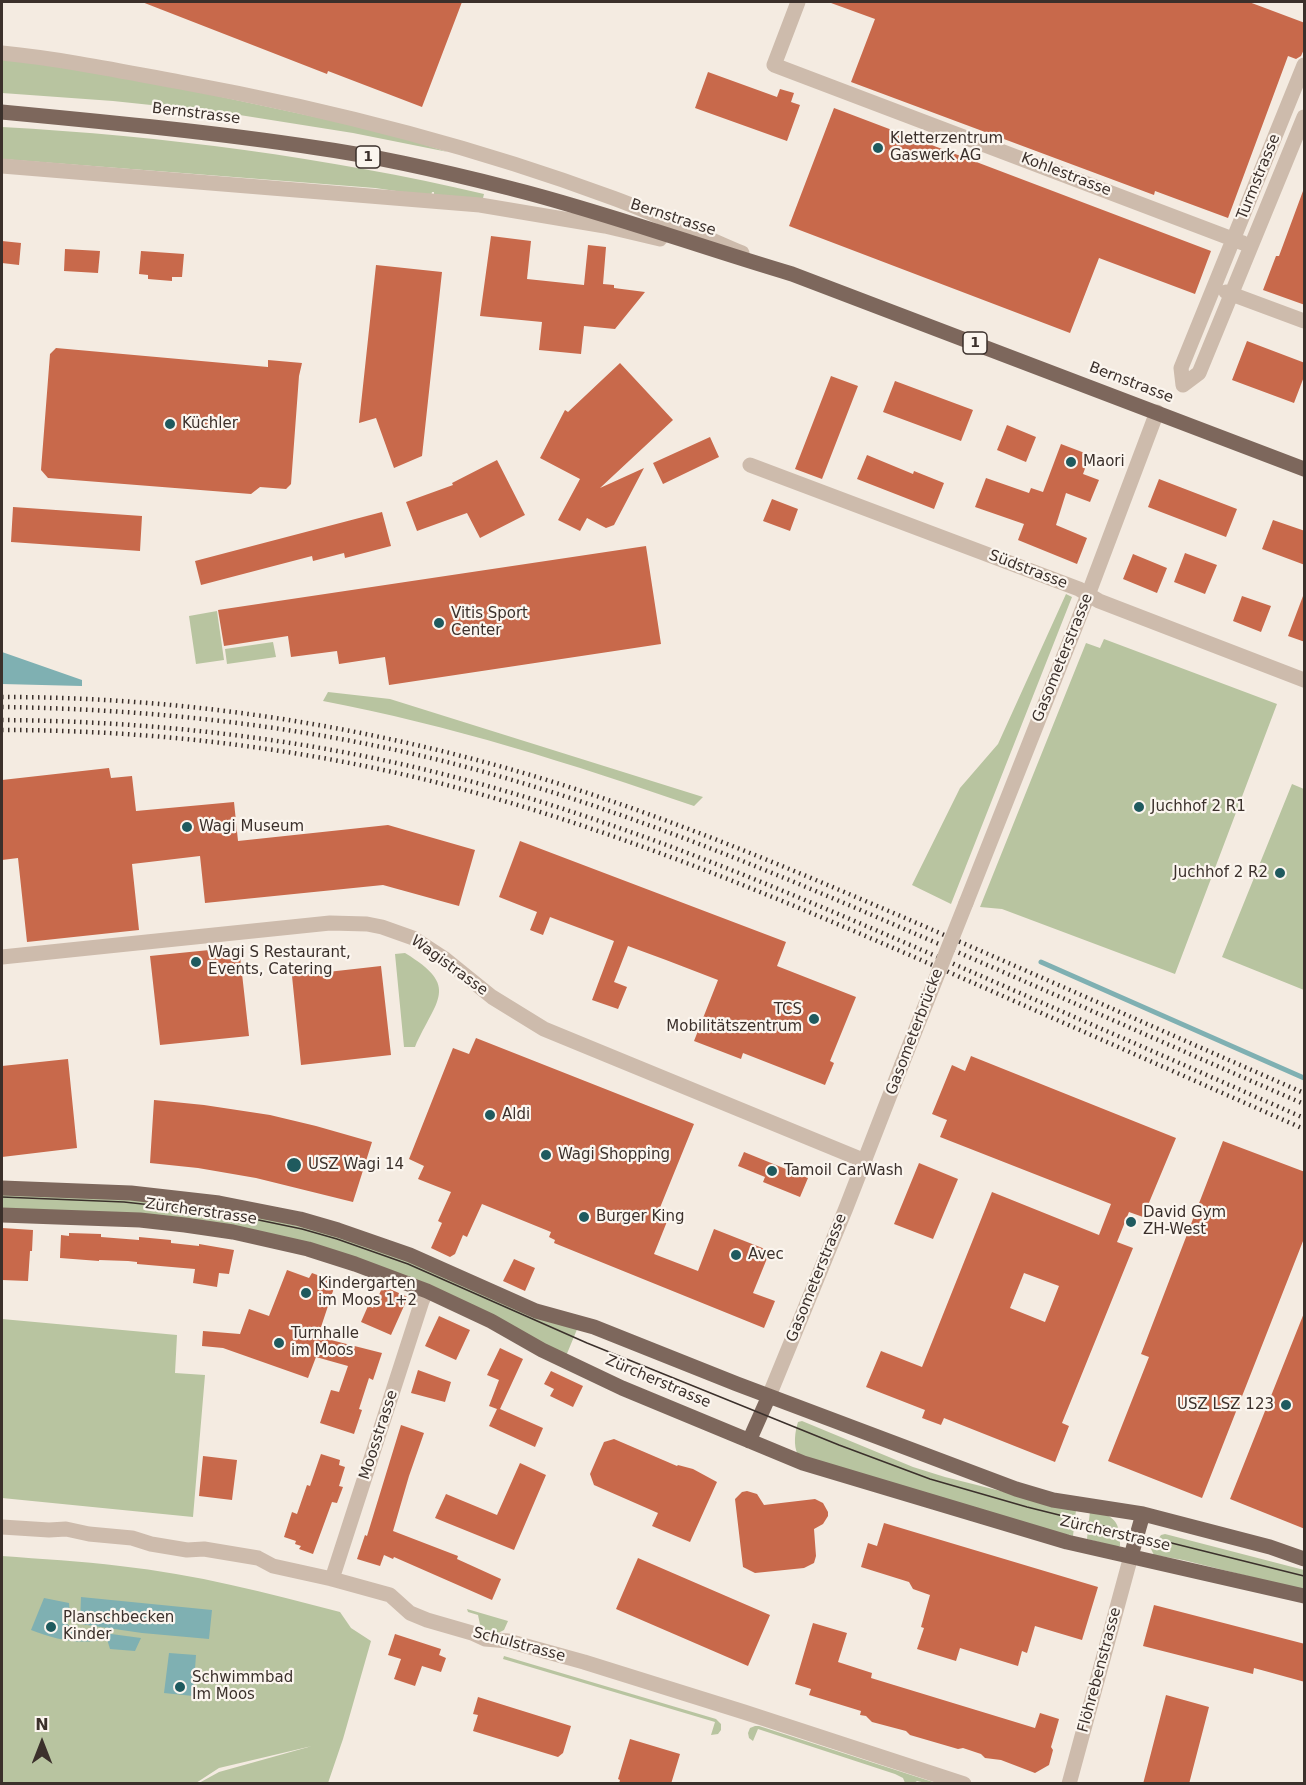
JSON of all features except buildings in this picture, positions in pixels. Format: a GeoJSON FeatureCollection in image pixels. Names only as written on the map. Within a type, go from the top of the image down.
{"type":"FeatureCollection","features":[{"type":"Feature","properties":{"kind":"main road","name":"Bernstrasse"},"geometry":{"type":"LineString","coordinates":[[2,112],[163,127],[319,148],[531,194],[605,214],[792,274],[1305,469]]}},
{"type":"Feature","properties":{"kind":"main road","name":"Zürcherstrasse"},"geometry":{"type":"LineString","coordinates":[[2,1188],[131,1193],[181,1198],[251,1208],[300,1219],[410,1255],[536,1311],[594,1327],[1016,1490],[1053,1500],[1143,1514],[1270,1547],[1305,1559]]}},
{"type":"Feature","properties":{"kind":"main road","name":"Zürcherstrasse"},"geometry":{"type":"LineString","coordinates":[[2,1215],[140,1220],[233,1232],[308,1249],[355,1263],[427,1291],[622,1388],[803,1463],[1067,1542],[1305,1596]]}},
{"type":"Feature","properties":{"kind":"main road"},"geometry":{"type":"LineString","coordinates":[[749,1441],[769,1396]]}},
{"type":"Feature","properties":{"kind":"main road"},"geometry":{"type":"LineString","coordinates":[[1131,1556],[1143,1514]]}},
{"type":"Feature","properties":{"kind":"street","name":"Kohlestrasse"},"geometry":{"type":"LineString","coordinates":[[798,2],[774,65],[1252,247]]}},
{"type":"Feature","properties":{"kind":"street"},"geometry":{"type":"LineString","coordinates":[[2,53],[117,70],[276,99],[425,138],[521,166],[615,199],[792,274]]}},
{"type":"Feature","properties":{"kind":"street","name":"Turmstrasse"},"geometry":{"type":"LineString","coordinates":[[1305,65],[1181,368],[1183,385],[1199,373],[1305,117]]}},
{"type":"Feature","properties":{"kind":"street"},"geometry":{"type":"LineString","coordinates":[[2,166],[480,205],[605,226],[724,254]]}},
{"type":"Feature","properties":{"kind":"street"},"geometry":{"type":"LineString","coordinates":[[1214,288],[1305,321]]}},
{"type":"Feature","properties":{"kind":"street","name":"Gasometerstrasse"},"geometry":{"type":"LineString","coordinates":[[966,903],[1088,595],[1157,412]]}},
{"type":"Feature","properties":{"kind":"street","name":"Südstrasse"},"geometry":{"type":"LineString","coordinates":[[750,465],[1079,589],[1099,600],[1305,680]]}},
{"type":"Feature","properties":{"kind":"street","name":"Gasometerbrücke"},"geometry":{"type":"LineString","coordinates":[[865,1161],[966,903]]}},
{"type":"Feature","properties":{"kind":"street","name":"Wagistrasse"},"geometry":{"type":"LineString","coordinates":[[2,957],[330,923],[367,924],[382,927],[413,938],[429,948],[492,998],[544,1029],[865,1161]]}},
{"type":"Feature","properties":{"kind":"street","name":"Gasometerstrasse"},"geometry":{"type":"LineString","coordinates":[[769,1396],[865,1161]]}},
{"type":"Feature","properties":{"kind":"street","name":"Moosstrasse"},"geometry":{"type":"LineString","coordinates":[[332,1579],[427,1291]]}},
{"type":"Feature","properties":{"kind":"street","name":"Schulstrasse"},"geometry":{"type":"LineString","coordinates":[[2,1527],[66,1529],[89,1534],[132,1538],[151,1544],[187,1550],[204,1549],[258,1558],[273,1566],[390,1595],[410,1613],[472,1633],[485,1640],[508,1641],[584,1662],[964,1784]]}},
{"type":"Feature","properties":{"kind":"street","name":"Flöhrebenstrasse"},"geometry":{"type":"LineString","coordinates":[[1069,1784],[1131,1556]]}},
{"type":"Feature","properties":{"kind":"green space"},"geometry":{"type":"Polygon","coordinates":[[[2,57],[119,75],[381,131],[448,152],[353,133],[227,113],[113,101],[2,93],[2,57]]]}},
{"type":"Feature","properties":{"kind":"green space"},"geometry":{"type":"Polygon","coordinates":[[[2,127],[123,136],[244,150],[365,169],[484,194],[483,198],[476,199],[434,196],[434,192],[431,196],[375,188],[2,159],[2,127]]]}},
{"type":"Feature","properties":{"kind":"green space"},"geometry":{"type":"Polygon","coordinates":[[[1066,594],[1072,597],[951,904],[912,885],[960,788],[998,744],[1066,594]]]}},
{"type":"Feature","properties":{"kind":"green space"},"geometry":{"type":"Polygon","coordinates":[[[217,611],[224,660],[196,664],[189,616],[217,611]]]}},
{"type":"Feature","properties":{"kind":"green space","name":"Juchhof 2 R1"},"geometry":{"type":"Polygon","coordinates":[[[1104,639],[1277,704],[1175,974],[1002,909],[980,907],[1086,643],[1100,648],[1104,639]]]}},
{"type":"Feature","properties":{"kind":"green space"},"geometry":{"type":"Polygon","coordinates":[[[273,642],[276,657],[227,664],[225,649],[273,642]]]}},
{"type":"Feature","properties":{"kind":"green space"},"geometry":{"type":"Polygon","coordinates":[[[328,692],[390,699],[703,797],[694,806],[510,747],[417,722],[323,701],[328,692]]]}},
{"type":"Feature","properties":{"kind":"green space","name":"Juchhof 2 R2"},"geometry":{"type":"Polygon","coordinates":[[[1292,784],[1304,789],[1304,990],[1222,957],[1292,784]]]}},
{"type":"Feature","properties":{"kind":"green space"},"geometry":{"type":"Polygon","coordinates":[[[405,953],[433,975],[438,985],[439,995],[436,1005],[415,1047],[404,1047],[395,954],[405,953]]]}},
{"type":"Feature","properties":{"kind":"green space"},"geometry":{"type":"Polygon","coordinates":[[[2,1192],[114,1196],[227,1209],[359,1241],[578,1327],[566,1356],[281,1236],[2,1209],[2,1192]]]}},
{"type":"Feature","properties":{"kind":"green space"},"geometry":{"type":"Polygon","coordinates":[[[2,1319],[177,1335],[175,1373],[205,1375],[193,1517],[2,1498],[2,1319]]]}},
{"type":"Feature","properties":{"kind":"green space"},"geometry":{"type":"Polygon","coordinates":[[[802,1421],[913,1467],[1076,1510],[1073,1536],[1030,1526],[798,1455],[795,1447],[795,1434],[798,1422],[802,1421]]]}},
{"type":"Feature","properties":{"kind":"green space"},"geometry":{"type":"Polygon","coordinates":[[[1090,1511],[1105,1514],[1114,1520],[1119,1530],[1120,1546],[1087,1539],[1090,1511]]]}},
{"type":"Feature","properties":{"kind":"green space"},"geometry":{"type":"Polygon","coordinates":[[[1165,1534],[1304,1570],[1304,1590],[1154,1555],[1151,1549],[1161,1535],[1165,1534]]]}},
{"type":"Feature","properties":{"kind":"green space","name":"Schwimmbad Im Moos"},"geometry":{"type":"Polygon","coordinates":[[[2,1556],[148,1569],[259,1591],[340,1612],[351,1628],[371,1641],[328,1783],[199,1783],[219,1772],[312,1746],[219,1768],[196,1783],[2,1783],[2,1556]]]}},
{"type":"Feature","properties":{"kind":"green space"},"geometry":{"type":"Polygon","coordinates":[[[467,1609],[508,1621],[504,1630],[492,1636],[482,1634],[478,1615],[468,1612],[467,1609]]]}},
{"type":"Feature","properties":{"kind":"green space"},"geometry":{"type":"Polygon","coordinates":[[[504,1656],[716,1719],[721,1724],[721,1730],[718,1734],[711,1735],[715,1722],[503,1659],[504,1656]]]}},
{"type":"Feature","properties":{"kind":"green space"},"geometry":{"type":"Polygon","coordinates":[[[755,1726],[936,1783],[917,1781],[905,1783],[903,1778],[895,1774],[758,1729],[753,1741],[749,1738],[748,1733],[750,1728],[755,1726]]]}},
{"type":"Feature","properties":{"kind":"water"},"geometry":{"type":"Polygon","coordinates":[[[2,652],[82,680],[82,686],[2,684],[2,652]]]}},
{"type":"Feature","properties":{"kind":"water"},"geometry":{"type":"Polygon","coordinates":[[[81,1597],[212,1610],[209,1639],[80,1624],[81,1597]]]}},
{"type":"Feature","properties":{"kind":"water","name":"Planschbecken Kinder"},"geometry":{"type":"Polygon","coordinates":[[[44,1598],[69,1603],[70,1617],[67,1624],[74,1629],[141,1638],[135,1651],[110,1649],[107,1639],[87,1642],[68,1640],[31,1630],[44,1598]]]}},
{"type":"Feature","properties":{"kind":"water"},"geometry":{"type":"Polygon","coordinates":[[[169,1653],[196,1655],[193,1696],[164,1693],[169,1653]]]}},
{"type":"Feature","properties":{"kind":"waterway"},"geometry":{"type":"LineString","coordinates":[[1041,962],[1304,1078]]}},
{"type":"Feature","properties":{"kind":"tram line"},"geometry":{"type":"LineString","coordinates":[[2,1197],[124,1202],[225,1213],[302,1229],[337,1239],[408,1264],[587,1343],[839,1445],[930,1479],[1027,1507],[1304,1576]]}},
{"type":"Feature","properties":{"kind":"railway"},"geometry":{"type":"LineString","coordinates":[[2,697],[128,701],[315,724],[438,750],[553,782],[659,818],[816,880],[1304,1093]]}},
{"type":"Feature","properties":{"kind":"railway"},"geometry":{"type":"LineString","coordinates":[[2,707],[167,715],[277,728],[385,748],[502,777],[625,817],[746,862],[866,912],[1304,1104]]}},
{"type":"Feature","properties":{"kind":"railway"},"geometry":{"type":"LineString","coordinates":[[2,720],[149,726],[295,744],[392,762],[530,799],[666,845],[799,898],[1304,1118]]}},
{"type":"Feature","properties":{"kind":"railway"},"geometry":{"type":"LineString","coordinates":[[2,730],[112,733],[277,750],[385,770],[504,801],[632,843],[758,891],[944,970],[1304,1129]]}},
{"type":"Feature","properties":{"kind":"place","name":"Kletterzentrum Gaswerk AG"},"geometry":{"type":"Point","coordinates":[878,148]}},
{"type":"Feature","properties":{"kind":"place","name":"Küchler"},"geometry":{"type":"Point","coordinates":[170,424]}},
{"type":"Feature","properties":{"kind":"place","name":"Maori"},"geometry":{"type":"Point","coordinates":[1071,462]}},
{"type":"Feature","properties":{"kind":"place","name":"Vitis Sport Center"},"geometry":{"type":"Point","coordinates":[439,623]}},
{"type":"Feature","properties":{"kind":"place","name":"Juchhof 2 R1"},"geometry":{"type":"Point","coordinates":[1139,807]}},
{"type":"Feature","properties":{"kind":"place","name":"Wagi Museum"},"geometry":{"type":"Point","coordinates":[187,827]}},
{"type":"Feature","properties":{"kind":"place","name":"Juchhof 2 R2"},"geometry":{"type":"Point","coordinates":[1280,873]}},
{"type":"Feature","properties":{"kind":"place","name":"Wagi S Restaurant, Events, Catering"},"geometry":{"type":"Point","coordinates":[196,962]}},
{"type":"Feature","properties":{"kind":"place","name":"TCS Mobilitätszentrum"},"geometry":{"type":"Point","coordinates":[814,1019]}},
{"type":"Feature","properties":{"kind":"place","name":"Aldi"},"geometry":{"type":"Point","coordinates":[490,1115]}},
{"type":"Feature","properties":{"kind":"place","name":"Wagi Shopping"},"geometry":{"type":"Point","coordinates":[546,1155]}},
{"type":"Feature","properties":{"kind":"place","name":"USZ Wagi 14"},"geometry":{"type":"Point","coordinates":[294,1165]}},
{"type":"Feature","properties":{"kind":"place","name":"Tamoil CarWash"},"geometry":{"type":"Point","coordinates":[772,1171]}},
{"type":"Feature","properties":{"kind":"place","name":"Burger King"},"geometry":{"type":"Point","coordinates":[584,1217]}},
{"type":"Feature","properties":{"kind":"place","name":"David Gym ZH-West"},"geometry":{"type":"Point","coordinates":[1131,1222]}},
{"type":"Feature","properties":{"kind":"place","name":"Avec"},"geometry":{"type":"Point","coordinates":[736,1255]}},
{"type":"Feature","properties":{"kind":"place","name":"Kindergarten im Moos 1+2"},"geometry":{"type":"Point","coordinates":[306,1293]}},
{"type":"Feature","properties":{"kind":"place","name":"Turnhalle im Moos"},"geometry":{"type":"Point","coordinates":[279,1343]}},
{"type":"Feature","properties":{"kind":"place","name":"USZ LSZ 123"},"geometry":{"type":"Point","coordinates":[1286,1405]}},
{"type":"Feature","properties":{"kind":"place","name":"Planschbecken Kinder"},"geometry":{"type":"Point","coordinates":[51,1627]}},
{"type":"Feature","properties":{"kind":"place","name":"Schwimmbad Im Moos"},"geometry":{"type":"Point","coordinates":[180,1687]}}]}
